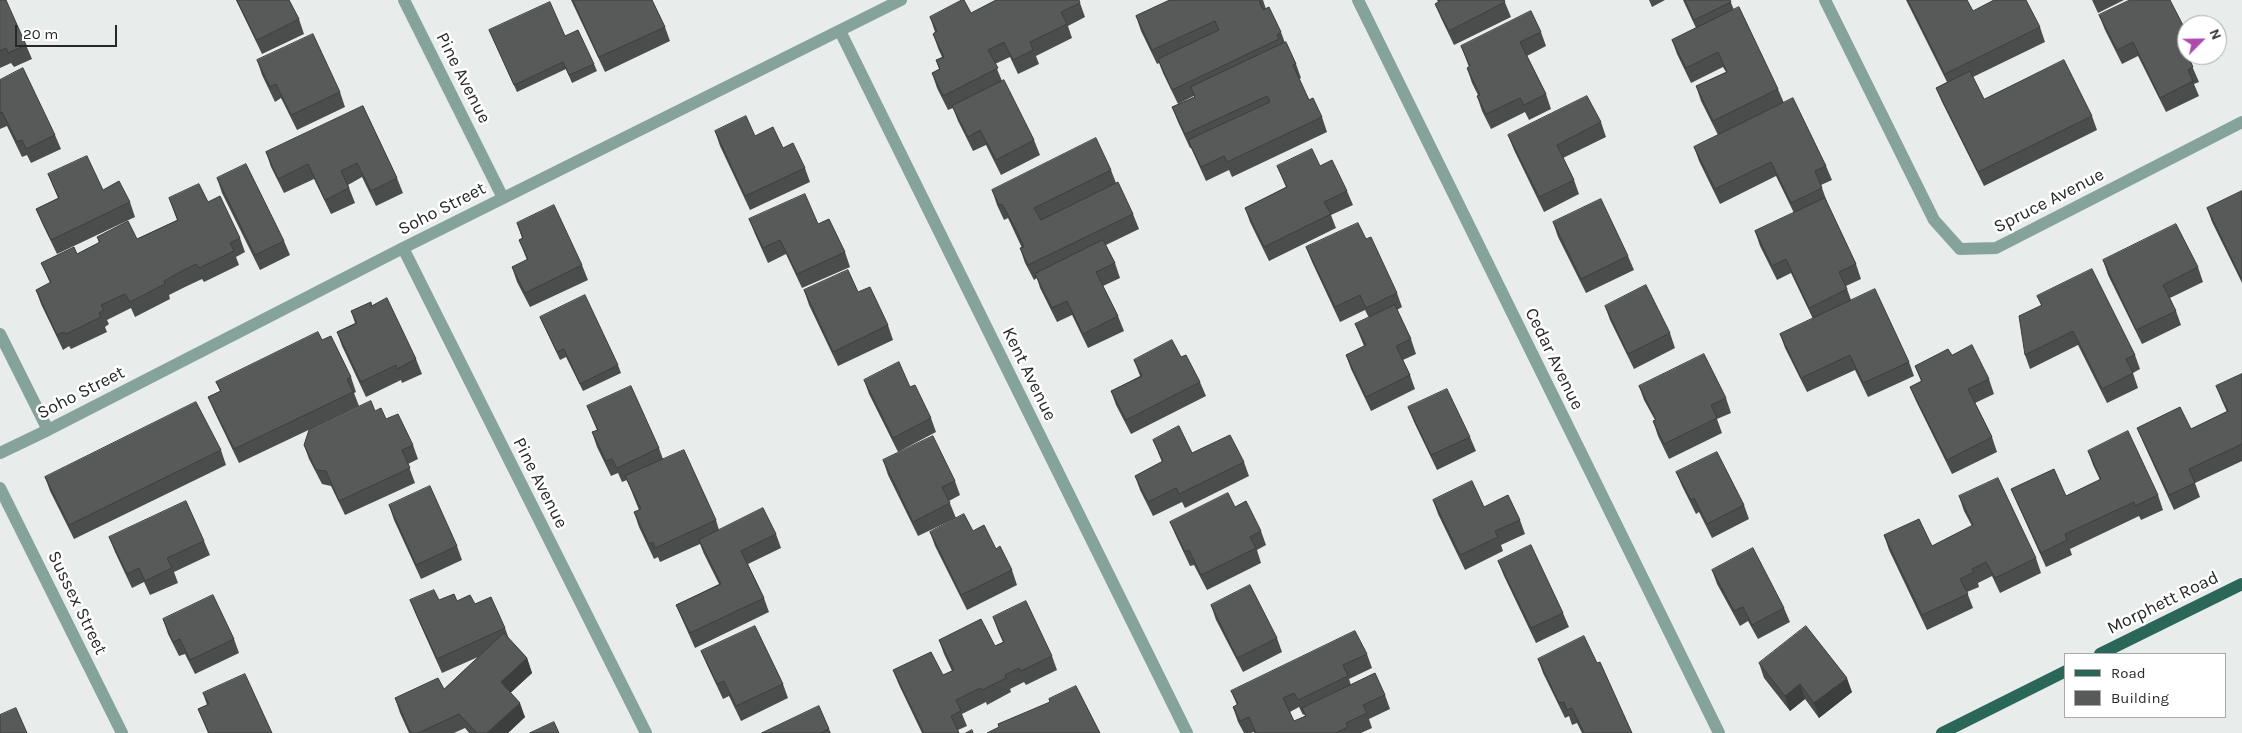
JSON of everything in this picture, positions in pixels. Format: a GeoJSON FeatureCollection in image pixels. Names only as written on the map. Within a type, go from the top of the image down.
{"type":"FeatureCollection","features":[{"type":"Feature","properties":{"kind":"main road","name":"Morphett Road"},"geometry":{"type":"LineString","coordinates":[[2102,653],[2242,584]]}},
{"type":"Feature","properties":{"kind":"main road"},"geometry":{"type":"LineString","coordinates":[[1942,733],[2064,673]]}},
{"type":"Feature","properties":{"kind":"street","name":"Pine Avenue"},"geometry":{"type":"LineString","coordinates":[[404,0],[503,198]]}},
{"type":"Feature","properties":{"kind":"street","name":"Soho Street"},"geometry":{"type":"LineString","coordinates":[[0,453],[403,248],[901,0]]}},
{"type":"Feature","properties":{"kind":"street","name":"Cedar Avenue"},"geometry":{"type":"LineString","coordinates":[[1358,0],[1719,733]]}},
{"type":"Feature","properties":{"kind":"street","name":"Spruce Avenue"},"geometry":{"type":"LineString","coordinates":[[1826,0],[1934,220],[1960,249],[1996,248],[2242,122]]}},
{"type":"Feature","properties":{"kind":"street","name":"Kent Avenue"},"geometry":{"type":"LineString","coordinates":[[840,31],[1187,733]]}},
{"type":"Feature","properties":{"kind":"street","name":"Pine Avenue"},"geometry":{"type":"LineString","coordinates":[[403,248],[646,733]]}},
{"type":"Feature","properties":{"kind":"street"},"geometry":{"type":"LineString","coordinates":[[0,334],[48,430]]}},
{"type":"Feature","properties":{"kind":"street","name":"Sussex Street"},"geometry":{"type":"LineString","coordinates":[[0,488],[122,733]]}},
{"type":"Feature","properties":{"kind":"building"},"geometry":{"type":"Polygon","coordinates":[[[0,0],[6,0],[26,45],[8,53],[6,48],[0,51],[0,0]]]}},
{"type":"Feature","properties":{"kind":"building"},"geometry":{"type":"Polygon","coordinates":[[[237,0],[289,0],[299,19],[257,40],[237,0]]]}},
{"type":"Feature","properties":{"kind":"building"},"geometry":{"type":"Polygon","coordinates":[[[573,0],[652,0],[665,27],[599,57],[573,0]]]}},
{"type":"Feature","properties":{"kind":"building"},"geometry":{"type":"Polygon","coordinates":[[[964,0],[971,13],[996,0],[1079,0],[1080,3],[1061,12],[1067,24],[1030,42],[1033,50],[1013,60],[1004,42],[988,50],[998,68],[943,96],[932,73],[940,69],[936,60],[944,57],[933,34],[937,31],[930,17],[964,0]]]}},
{"type":"Feature","properties":{"kind":"building"},"geometry":{"type":"Polygon","coordinates":[[[1170,0],[1259,0],[1263,10],[1269,7],[1281,32],[1277,35],[1279,39],[1172,90],[1158,59],[1219,30],[1215,21],[1152,50],[1136,16],[1170,0]]]}},
{"type":"Feature","properties":{"kind":"building"},"geometry":{"type":"Polygon","coordinates":[[[1439,0],[1504,0],[1505,2],[1449,31],[1435,4],[1439,0]]]}},
{"type":"Feature","properties":{"kind":"building"},"geometry":{"type":"Polygon","coordinates":[[[1685,0],[1730,0],[1731,2],[1694,20],[1685,0]]]}},
{"type":"Feature","properties":{"kind":"building"},"geometry":{"type":"Polygon","coordinates":[[[1908,0],[1967,0],[1973,11],[1994,0],[2026,0],[2040,27],[1945,74],[1908,0]]]}},
{"type":"Feature","properties":{"kind":"building"},"geometry":{"type":"Polygon","coordinates":[[[2130,0],[2170,0],[2178,15],[2177,65],[2192,65],[2193,67],[2188,70],[2193,81],[2160,98],[2133,42],[2117,50],[2099,15],[2130,0]]]}},
{"type":"Feature","properties":{"kind":"building"},"geometry":{"type":"Polygon","coordinates":[[[550,2],[565,36],[578,30],[594,64],[569,75],[563,62],[514,85],[489,30],[550,2]]]}},
{"type":"Feature","properties":{"kind":"building"},"geometry":{"type":"Polygon","coordinates":[[[1739,7],[1778,89],[1713,121],[1696,86],[1727,72],[1718,52],[1686,68],[1672,40],[1739,7]]]}},
{"type":"Feature","properties":{"kind":"building"},"geometry":{"type":"Polygon","coordinates":[[[1531,11],[1541,32],[1520,42],[1546,94],[1524,105],[1520,98],[1486,114],[1477,96],[1480,95],[1467,68],[1470,66],[1461,46],[1531,11]]]}},
{"type":"Feature","properties":{"kind":"building"},"geometry":{"type":"Polygon","coordinates":[[[313,34],[340,92],[291,115],[276,84],[270,87],[257,60],[313,34]]]}},
{"type":"Feature","properties":{"kind":"building"},"geometry":{"type":"Polygon","coordinates":[[[1286,42],[1296,64],[1293,65],[1309,100],[1313,98],[1322,117],[1227,162],[1224,156],[1201,167],[1188,140],[1270,102],[1269,99],[1267,96],[1185,134],[1172,107],[1195,97],[1191,87],[1286,42]]]}},
{"type":"Feature","properties":{"kind":"building"},"geometry":{"type":"Polygon","coordinates":[[[2064,60],[2092,116],[1978,172],[1936,88],[1970,71],[1984,99],[2064,60]]]}},
{"type":"Feature","properties":{"kind":"building"},"geometry":{"type":"Polygon","coordinates":[[[23,68],[55,135],[26,149],[22,140],[17,142],[2,112],[0,113],[0,80],[23,68]]]}},
{"type":"Feature","properties":{"kind":"building"},"geometry":{"type":"Polygon","coordinates":[[[1004,80],[1034,140],[996,160],[980,130],[968,137],[952,106],[1004,80]]]}},
{"type":"Feature","properties":{"kind":"building"},"geometry":{"type":"Polygon","coordinates":[[[1587,96],[1601,122],[1557,145],[1574,180],[1539,197],[1508,135],[1587,96]]]}},
{"type":"Feature","properties":{"kind":"building"},"geometry":{"type":"Polygon","coordinates":[[[1793,98],[1826,166],[1815,171],[1822,188],[1791,203],[1771,162],[1715,189],[1694,147],[1793,98]]]}},
{"type":"Feature","properties":{"kind":"building"},"geometry":{"type":"Polygon","coordinates":[[[363,106],[397,178],[371,191],[357,163],[341,171],[349,188],[325,200],[308,164],[278,179],[266,152],[363,106]]]}},
{"type":"Feature","properties":{"kind":"building"},"geometry":{"type":"Polygon","coordinates":[[[746,116],[755,136],[773,127],[783,148],[793,143],[805,168],[745,196],[715,131],[746,116]]]}},
{"type":"Feature","properties":{"kind":"building"},"geometry":{"type":"Polygon","coordinates":[[[1096,138],[1111,170],[1034,208],[1041,220],[1118,182],[1133,214],[1028,265],[1020,248],[1024,247],[1014,226],[1002,204],[999,205],[992,190],[1096,138]]]}},
{"type":"Feature","properties":{"kind":"building"},"geometry":{"type":"Polygon","coordinates":[[[1312,149],[1320,166],[1332,160],[1347,191],[1324,202],[1331,214],[1264,247],[1245,208],[1287,187],[1277,166],[1312,149]]]}},
{"type":"Feature","properties":{"kind":"building"},"geometry":{"type":"Polygon","coordinates":[[[87,156],[103,190],[119,181],[130,202],[51,240],[36,209],[59,198],[48,174],[87,156]]]}},
{"type":"Feature","properties":{"kind":"building"},"geometry":{"type":"Polygon","coordinates":[[[246,164],[284,241],[255,255],[217,178],[246,164]]]}},
{"type":"Feature","properties":{"kind":"building"},"geometry":{"type":"Polygon","coordinates":[[[199,184],[208,202],[220,196],[240,238],[230,243],[234,251],[199,268],[196,264],[164,281],[165,284],[130,302],[125,294],[101,305],[104,310],[99,313],[101,317],[66,334],[64,332],[57,335],[36,290],[51,282],[41,263],[74,247],[77,254],[100,242],[97,237],[128,221],[137,239],[178,220],[169,198],[199,184]]]}},
{"type":"Feature","properties":{"kind":"building"},"geometry":{"type":"Polygon","coordinates":[[[2242,191],[2242,280],[2207,208],[2242,191]]]}},
{"type":"Feature","properties":{"kind":"building"},"geometry":{"type":"Polygon","coordinates":[[[805,194],[818,224],[829,219],[845,252],[797,274],[780,240],[763,248],[749,219],[805,194]]]}},
{"type":"Feature","properties":{"kind":"building"},"geometry":{"type":"Polygon","coordinates":[[[1825,198],[1856,264],[1839,272],[1847,289],[1809,308],[1786,259],[1772,266],[1755,231],[1825,198]]]}},
{"type":"Feature","properties":{"kind":"building"},"geometry":{"type":"Polygon","coordinates":[[[1601,199],[1628,256],[1581,279],[1553,222],[1601,199]]]}},
{"type":"Feature","properties":{"kind":"building"},"geometry":{"type":"Polygon","coordinates":[[[554,205],[582,265],[525,293],[512,267],[528,259],[519,240],[523,238],[517,223],[554,205]]]}},
{"type":"Feature","properties":{"kind":"building"},"geometry":{"type":"Polygon","coordinates":[[[1358,223],[1366,239],[1371,237],[1397,293],[1366,308],[1360,295],[1335,307],[1306,247],[1358,223]]]}},
{"type":"Feature","properties":{"kind":"building"},"geometry":{"type":"Polygon","coordinates":[[[2176,224],[2198,267],[2163,285],[2176,311],[2136,330],[2103,260],[2176,224]]]}},
{"type":"Feature","properties":{"kind":"building"},"geometry":{"type":"Polygon","coordinates":[[[1103,240],[1115,263],[1096,272],[1118,316],[1083,334],[1067,301],[1052,308],[1035,274],[1103,240]]]}},
{"type":"Feature","properties":{"kind":"building"},"geometry":{"type":"Polygon","coordinates":[[[2092,269],[2135,355],[2126,359],[2133,373],[2102,389],[2073,331],[2025,355],[2019,316],[2042,305],[2037,296],[2092,269]]]}},
{"type":"Feature","properties":{"kind":"building"},"geometry":{"type":"Polygon","coordinates":[[[848,270],[858,292],[870,287],[888,325],[833,352],[804,290],[848,270]]]}},
{"type":"Feature","properties":{"kind":"building"},"geometry":{"type":"Polygon","coordinates":[[[1646,285],[1670,333],[1628,354],[1605,306],[1646,285]]]}},
{"type":"Feature","properties":{"kind":"building"},"geometry":{"type":"Polygon","coordinates":[[[1875,289],[1909,362],[1863,383],[1850,355],[1801,378],[1780,334],[1875,289]]]}},
{"type":"Feature","properties":{"kind":"building"},"geometry":{"type":"Polygon","coordinates":[[[585,295],[618,365],[580,384],[564,349],[557,352],[540,317],[585,295]]]}},
{"type":"Feature","properties":{"kind":"building"},"geometry":{"type":"Polygon","coordinates":[[[387,298],[416,359],[397,369],[396,365],[361,382],[337,332],[357,323],[351,311],[371,302],[371,306],[387,298]]]}},
{"type":"Feature","properties":{"kind":"building"},"geometry":{"type":"Polygon","coordinates":[[[1395,305],[1411,339],[1396,346],[1410,375],[1366,397],[1346,355],[1366,345],[1355,324],[1395,305]]]}},
{"type":"Feature","properties":{"kind":"building"},"geometry":{"type":"Polygon","coordinates":[[[318,332],[322,340],[331,336],[351,377],[347,379],[353,392],[234,449],[208,397],[221,391],[216,382],[318,332]]]}},
{"type":"Feature","properties":{"kind":"building"},"geometry":{"type":"Polygon","coordinates":[[[1172,340],[1181,357],[1186,355],[1200,382],[1126,420],[1111,391],[1142,376],[1134,360],[1172,340]]]}},
{"type":"Feature","properties":{"kind":"building"},"geometry":{"type":"Polygon","coordinates":[[[1972,345],[1989,379],[1968,389],[1992,437],[1947,460],[1910,387],[1922,381],[1915,366],[1948,349],[1952,355],[1972,345]]]}},
{"type":"Feature","properties":{"kind":"building"},"geometry":{"type":"Polygon","coordinates":[[[1704,354],[1726,398],[1711,405],[1717,418],[1664,444],[1653,421],[1656,420],[1639,386],[1704,354]]]}},
{"type":"Feature","properties":{"kind":"building"},"geometry":{"type":"Polygon","coordinates":[[[899,362],[910,387],[915,385],[931,418],[893,438],[864,380],[899,362]]]}},
{"type":"Feature","properties":{"kind":"building"},"geometry":{"type":"Polygon","coordinates":[[[2242,374],[2242,444],[2189,469],[2195,483],[2169,495],[2137,428],[2180,407],[2191,429],[2228,411],[2216,386],[2242,374]]]}},
{"type":"Feature","properties":{"kind":"building"},"geometry":{"type":"Polygon","coordinates":[[[631,386],[659,448],[617,468],[612,459],[606,461],[592,432],[598,430],[587,406],[631,386]]]}},
{"type":"Feature","properties":{"kind":"building"},"geometry":{"type":"Polygon","coordinates":[[[1447,389],[1470,437],[1431,455],[1408,407],[1447,389]]]}},
{"type":"Feature","properties":{"kind":"building"},"geometry":{"type":"Polygon","coordinates":[[[371,401],[375,411],[381,408],[386,419],[398,414],[413,445],[402,450],[410,468],[339,501],[326,471],[316,470],[304,445],[309,430],[371,401]]]}},
{"type":"Feature","properties":{"kind":"building"},"geometry":{"type":"Polygon","coordinates":[[[196,402],[221,450],[69,525],[45,477],[196,402]]]}},
{"type":"Feature","properties":{"kind":"building"},"geometry":{"type":"Polygon","coordinates":[[[1179,426],[1192,453],[1230,435],[1244,462],[1179,494],[1176,488],[1148,502],[1135,476],[1163,461],[1153,440],[1179,426]]]}},
{"type":"Feature","properties":{"kind":"building"},"geometry":{"type":"Polygon","coordinates":[[[2128,431],[2158,495],[2135,506],[2134,502],[2065,534],[2067,540],[2041,553],[2011,489],[2054,469],[2066,496],[2101,479],[2088,451],[2128,431]]]}},
{"type":"Feature","properties":{"kind":"building"},"geometry":{"type":"Polygon","coordinates":[[[933,436],[955,481],[942,487],[950,503],[913,522],[883,460],[933,436]]]}},
{"type":"Feature","properties":{"kind":"building"},"geometry":{"type":"Polygon","coordinates":[[[684,450],[716,520],[655,548],[653,542],[649,544],[634,512],[641,509],[625,476],[684,450]]]}},
{"type":"Feature","properties":{"kind":"building"},"geometry":{"type":"Polygon","coordinates":[[[1717,452],[1744,505],[1707,524],[1694,498],[1691,500],[1676,472],[1717,452]]]}},
{"type":"Feature","properties":{"kind":"building"},"geometry":{"type":"Polygon","coordinates":[[[1998,478],[2036,558],[1995,578],[1986,562],[1972,569],[1974,572],[1960,579],[1968,594],[1922,615],[1884,535],[1919,519],[1932,546],[1973,525],[1959,496],[1998,478]]]}},
{"type":"Feature","properties":{"kind":"building"},"geometry":{"type":"Polygon","coordinates":[[[1472,481],[1484,507],[1508,495],[1520,520],[1495,531],[1498,537],[1460,555],[1433,500],[1472,481]]]}},
{"type":"Feature","properties":{"kind":"building"},"geometry":{"type":"Polygon","coordinates":[[[430,486],[457,546],[416,565],[389,505],[430,486]]]}},
{"type":"Feature","properties":{"kind":"building"},"geometry":{"type":"Polygon","coordinates":[[[1228,493],[1235,507],[1246,501],[1261,531],[1250,537],[1256,548],[1201,575],[1189,550],[1185,552],[1170,522],[1228,493]]]}},
{"type":"Feature","properties":{"kind":"building"},"geometry":{"type":"Polygon","coordinates":[[[186,501],[204,541],[167,558],[172,568],[145,581],[139,568],[127,574],[109,537],[186,501]]]}},
{"type":"Feature","properties":{"kind":"building"},"geometry":{"type":"Polygon","coordinates":[[[763,508],[776,534],[741,551],[764,598],[690,633],[676,605],[721,584],[699,540],[763,508]]]}},
{"type":"Feature","properties":{"kind":"building"},"geometry":{"type":"Polygon","coordinates":[[[964,514],[973,531],[984,525],[996,549],[1000,546],[1012,570],[961,595],[930,532],[964,514]]]}},
{"type":"Feature","properties":{"kind":"building"},"geometry":{"type":"Polygon","coordinates":[[[1531,545],[1563,613],[1531,628],[1498,561],[1531,545]]]}},
{"type":"Feature","properties":{"kind":"building"},"geometry":{"type":"Polygon","coordinates":[[[1753,548],[1784,608],[1752,625],[1743,607],[1734,611],[1712,570],[1753,548]]]}},
{"type":"Feature","properties":{"kind":"building"},"geometry":{"type":"Polygon","coordinates":[[[1250,585],[1277,638],[1237,658],[1211,605],[1250,585]]]}},
{"type":"Feature","properties":{"kind":"building"},"geometry":{"type":"Polygon","coordinates":[[[434,590],[439,600],[454,594],[457,601],[470,595],[475,604],[491,597],[505,628],[437,659],[410,600],[434,590]]]}},
{"type":"Feature","properties":{"kind":"building"},"geometry":{"type":"Polygon","coordinates":[[[213,595],[234,639],[190,660],[180,639],[173,642],[163,619],[213,595]]]}},
{"type":"Feature","properties":{"kind":"building"},"geometry":{"type":"Polygon","coordinates":[[[1026,601],[1052,656],[1021,671],[1019,668],[1005,675],[1006,678],[956,700],[961,711],[951,716],[959,733],[924,733],[893,670],[931,652],[943,675],[954,670],[939,640],[981,619],[995,646],[1004,642],[993,617],[1026,601]]]}},
{"type":"Feature","properties":{"kind":"building"},"geometry":{"type":"Polygon","coordinates":[[[755,626],[783,684],[736,706],[724,681],[717,684],[701,651],[755,626]]]}},
{"type":"Feature","properties":{"kind":"building"},"geometry":{"type":"Polygon","coordinates":[[[1806,626],[1847,678],[1814,703],[1800,684],[1785,696],[1759,663],[1806,626]]]}},
{"type":"Feature","properties":{"kind":"building"},"geometry":{"type":"Polygon","coordinates":[[[1355,631],[1367,654],[1343,665],[1348,676],[1298,700],[1294,693],[1283,698],[1294,721],[1306,716],[1302,708],[1375,673],[1385,695],[1363,705],[1367,713],[1346,723],[1348,727],[1336,733],[1256,733],[1249,717],[1240,721],[1233,707],[1238,704],[1231,691],[1355,631]]]}},
{"type":"Feature","properties":{"kind":"building"},"geometry":{"type":"Polygon","coordinates":[[[504,633],[527,658],[501,682],[520,703],[487,733],[477,733],[459,714],[418,733],[411,733],[395,698],[438,678],[444,689],[504,633]]]}},
{"type":"Feature","properties":{"kind":"building"},"geometry":{"type":"Polygon","coordinates":[[[1584,636],[1597,663],[1600,662],[1632,733],[1584,733],[1572,708],[1567,710],[1564,702],[1559,703],[1538,659],[1584,636]]]}},
{"type":"Feature","properties":{"kind":"building"},"geometry":{"type":"Polygon","coordinates":[[[245,674],[272,733],[209,733],[198,709],[209,704],[203,693],[245,674]]]}},
{"type":"Feature","properties":{"kind":"building"},"geometry":{"type":"Polygon","coordinates":[[[1076,686],[1100,733],[987,733],[999,727],[998,724],[1050,702],[1049,699],[1076,686]]]}},
{"type":"Feature","properties":{"kind":"building"},"geometry":{"type":"Polygon","coordinates":[[[819,706],[829,729],[820,733],[762,733],[819,706]]]}},
{"type":"Feature","properties":{"kind":"building"},"geometry":{"type":"Polygon","coordinates":[[[16,708],[27,733],[0,733],[0,715],[16,708]]]}},
{"type":"Feature","properties":{"kind":"building"},"geometry":{"type":"Polygon","coordinates":[[[554,722],[559,733],[530,733],[554,722]]]}}]}
